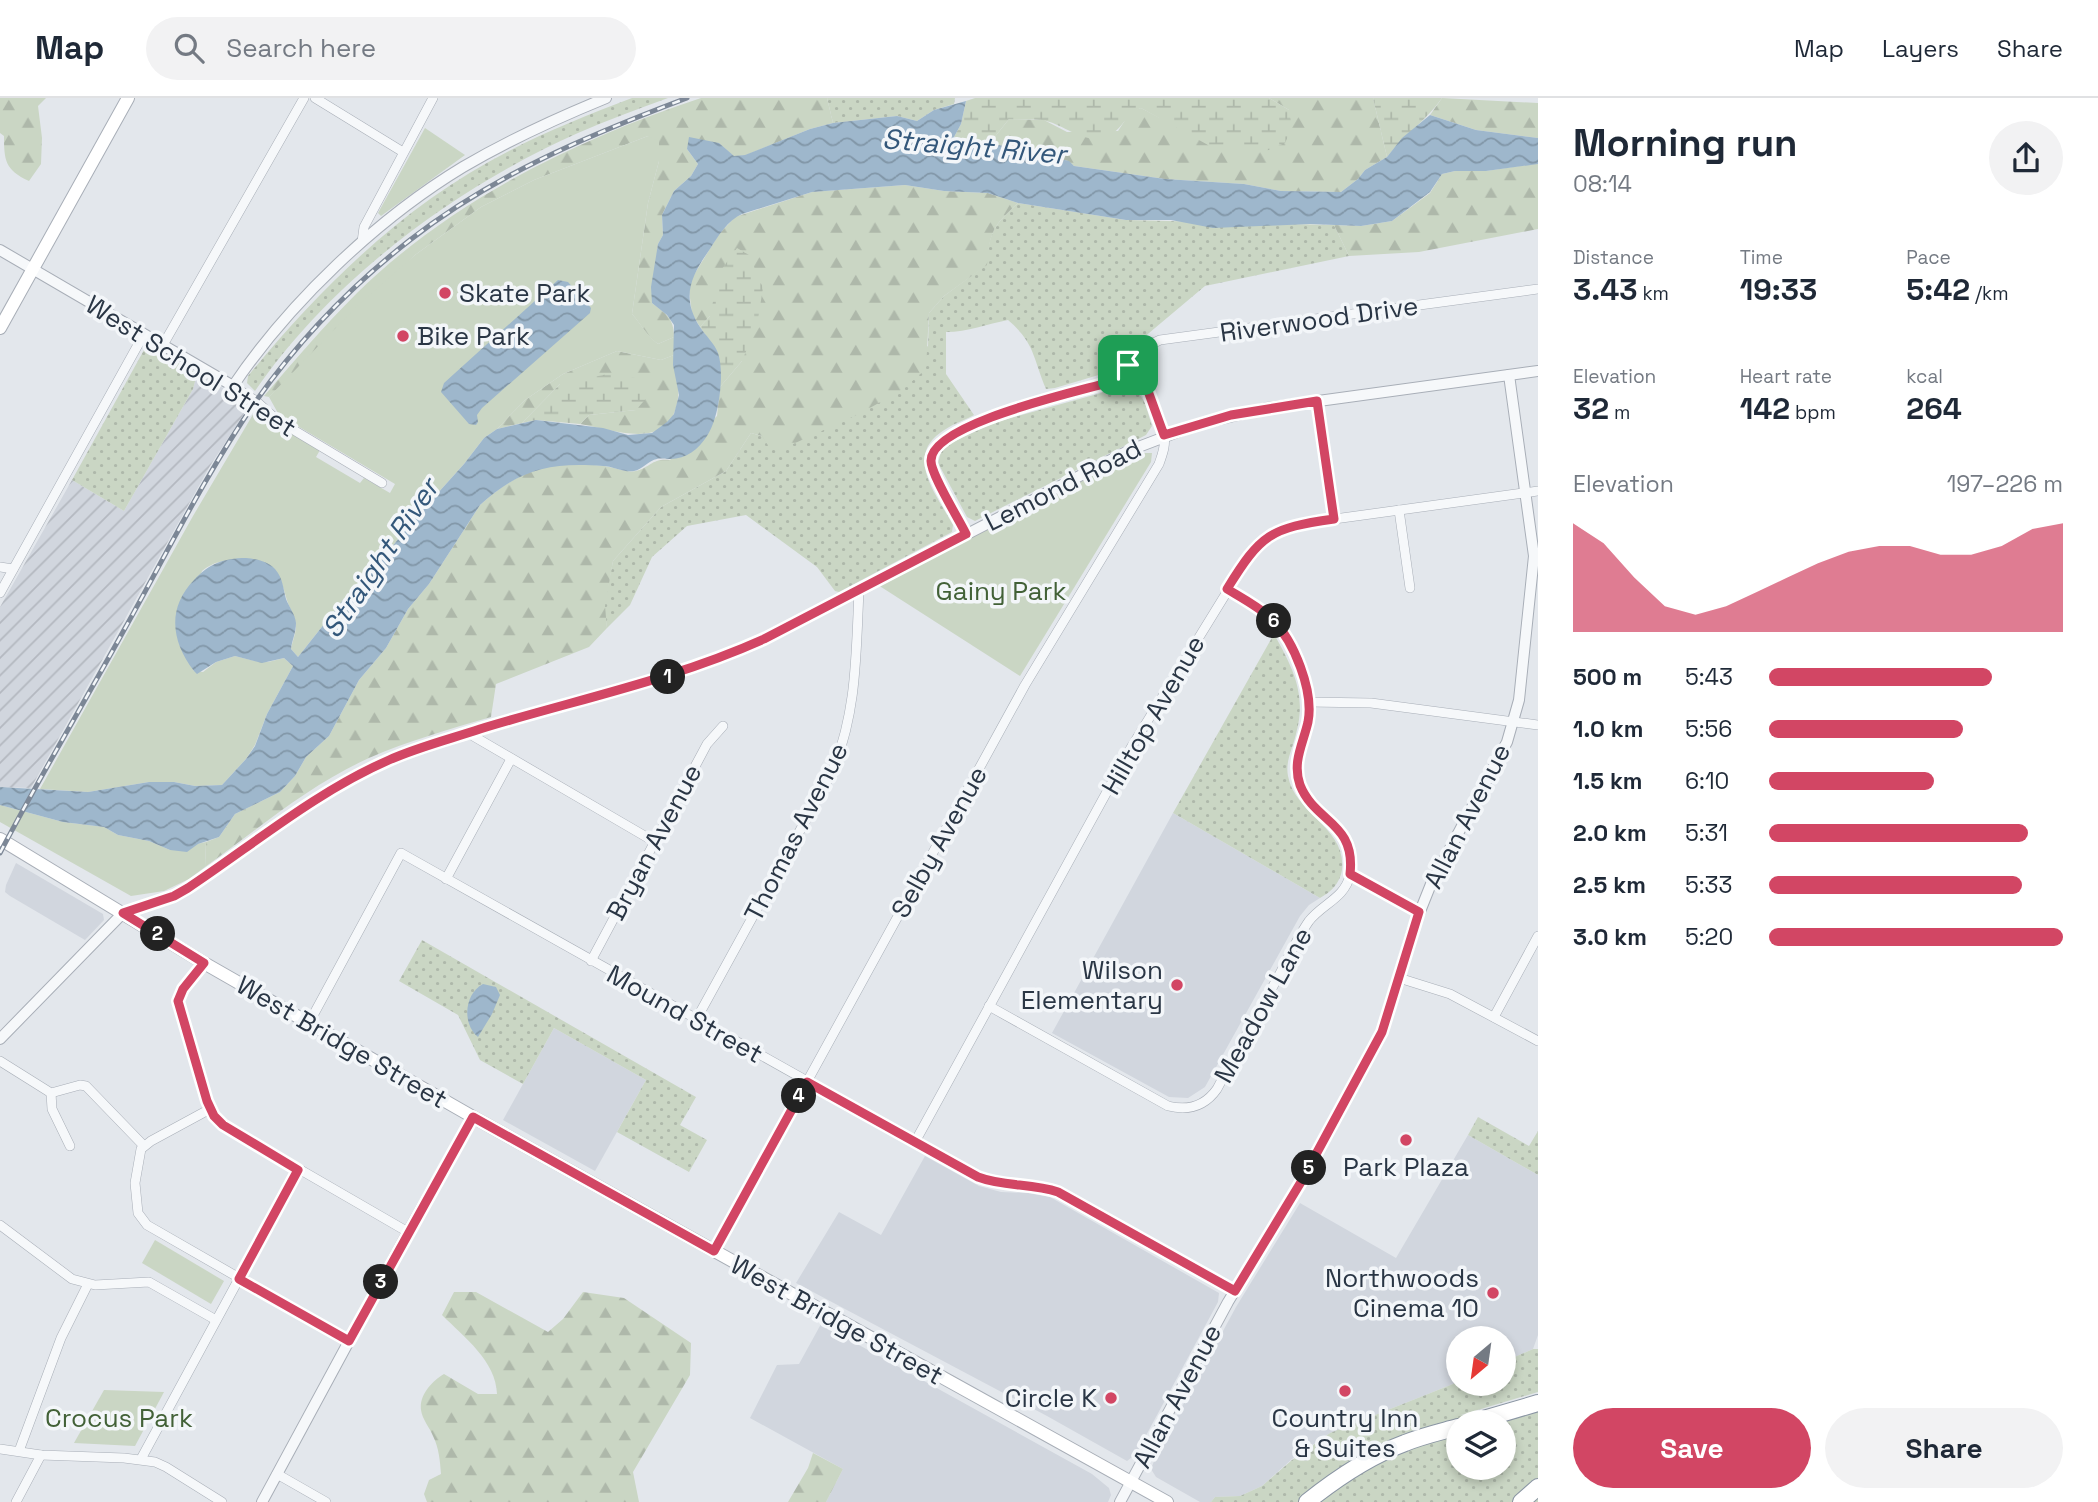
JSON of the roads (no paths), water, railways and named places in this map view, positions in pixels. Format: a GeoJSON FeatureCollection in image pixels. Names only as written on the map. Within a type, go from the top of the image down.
{"type":"FeatureCollection","features":[{"type":"Feature","properties":{"kind":"highway"},"geometry":{"type":"LineString","coordinates":[[1514,1410],[1538,1403]]}},
{"type":"Feature","properties":{"kind":"highway"},"geometry":{"type":"LineString","coordinates":[[1307,1502],[1375,1457],[1405,1443],[1446,1431]]}},
{"type":"Feature","properties":{"kind":"highway"},"geometry":{"type":"LineString","coordinates":[[1521,1502],[1538,1487]]}},
{"type":"Feature","properties":{"kind":"main road"},"geometry":{"type":"LineString","coordinates":[[0,328],[128,98]]}},
{"type":"Feature","properties":{"kind":"main road","name":"West Bridge Street"},"geometry":{"type":"LineString","coordinates":[[0,839],[204,963],[473,1117],[1167,1502]]}},
{"type":"Feature","properties":{"kind":"street"},"geometry":{"type":"LineString","coordinates":[[163,345],[303,98]]}},
{"type":"Feature","properties":{"kind":"street"},"geometry":{"type":"LineString","coordinates":[[315,98],[403,152]]}},
{"type":"Feature","properties":{"kind":"street"},"geometry":{"type":"LineString","coordinates":[[362,242],[364,227],[433,98]]}},
{"type":"Feature","properties":{"kind":"street"},"geometry":{"type":"LineString","coordinates":[[233,386],[283,321],[362,242],[468,164],[526,133],[606,98]]}},
{"type":"Feature","properties":{"kind":"street","name":"West School Street"},"geometry":{"type":"LineString","coordinates":[[0,250],[233,386],[256,401],[277,420],[382,483]]}},
{"type":"Feature","properties":{"kind":"street","name":"Riverwood Drive"},"geometry":{"type":"LineString","coordinates":[[966,534],[932,468],[932,453],[940,443],[998,414],[1107,383],[1115,379],[1143,349],[1160,341],[1538,289]]}},
{"type":"Feature","properties":{"kind":"street"},"geometry":{"type":"LineString","coordinates":[[0,593],[144,334]]}},
{"type":"Feature","properties":{"kind":"street"},"geometry":{"type":"LineString","coordinates":[[1128,365],[1148,391],[1164,435]]}},
{"type":"Feature","properties":{"kind":"street","name":"Lemond Road"},"geometry":{"type":"LineString","coordinates":[[123,913],[174,896],[188,888],[316,798],[350,779],[418,748],[687,671],[764,639],[1110,459],[1164,435],[1231,415],[1538,371]]}},
{"type":"Feature","properties":{"kind":"street","name":"Allan Avenue"},"geometry":{"type":"LineString","coordinates":[[1120,1502],[1235,1291],[1301,1182],[1377,1043],[1389,1014],[1419,912],[1440,866],[1498,761],[1514,722],[1533,579],[1533,545],[1532,492],[1509,375]]}},
{"type":"Feature","properties":{"kind":"street"},"geometry":{"type":"LineString","coordinates":[[1317,401],[1334,519]]}},
{"type":"Feature","properties":{"kind":"street","name":"Selby Avenue"},"geometry":{"type":"LineString","coordinates":[[714,1251],[1025,685],[1159,464],[1164,448],[1164,435]]}},
{"type":"Feature","properties":{"kind":"street","name":"Hilltop Avenue"},"geometry":{"type":"LineString","coordinates":[[915,1142],[1132,746],[1247,556],[1272,533],[1298,524],[1532,492]]}},
{"type":"Feature","properties":{"kind":"street"},"geometry":{"type":"LineString","coordinates":[[1399,510],[1410,588]]}},
{"type":"Feature","properties":{"kind":"street"},"geometry":{"type":"LineString","coordinates":[[0,567],[13,569]]}},
{"type":"Feature","properties":{"kind":"street"},"geometry":{"type":"LineString","coordinates":[[1227,589],[1262,611],[1280,629],[1303,676],[1309,702],[1307,723],[1297,761],[1299,781],[1312,804],[1343,834],[1351,855],[1350,874],[1419,912]]}},
{"type":"Feature","properties":{"kind":"street","name":"Thomas Avenue"},"geometry":{"type":"LineString","coordinates":[[696,1020],[841,752],[854,688],[859,590]]}},
{"type":"Feature","properties":{"kind":"street"},"geometry":{"type":"LineString","coordinates":[[1309,702],[1371,703],[1538,725]]}},
{"type":"Feature","properties":{"kind":"street","name":"Bryan Avenue"},"geometry":{"type":"LineString","coordinates":[[590,961],[707,744],[723,726]]}},
{"type":"Feature","properties":{"kind":"street"},"geometry":{"type":"LineString","coordinates":[[468,733],[655,842]]}},
{"type":"Feature","properties":{"kind":"street"},"geometry":{"type":"LineString","coordinates":[[446,879],[511,759]]}},
{"type":"Feature","properties":{"kind":"street","name":"Mound Street"},"geometry":{"type":"LineString","coordinates":[[309,1023],[401,853],[590,961],[991,1182],[1036,1186],[1058,1192],[1235,1291]]}},
{"type":"Feature","properties":{"kind":"street","name":"Meadow Lane"},"geometry":{"type":"LineString","coordinates":[[989,1006],[1168,1106],[1179,1109],[1199,1105],[1217,1088],[1308,922],[1343,892],[1350,874]]}},
{"type":"Feature","properties":{"kind":"street"},"geometry":{"type":"LineString","coordinates":[[0,1039],[123,913]]}},
{"type":"Feature","properties":{"kind":"street"},"geometry":{"type":"LineString","coordinates":[[1494,1017],[1538,936]]}},
{"type":"Feature","properties":{"kind":"street"},"geometry":{"type":"LineString","coordinates":[[204,963],[183,989],[178,1001],[210,1108],[223,1125],[408,1231]]}},
{"type":"Feature","properties":{"kind":"street"},"geometry":{"type":"LineString","coordinates":[[1399,978],[1450,994],[1538,1041]]}},
{"type":"Feature","properties":{"kind":"street"},"geometry":{"type":"LineString","coordinates":[[0,1061],[51,1093],[80,1085],[86,1086],[144,1146]]}},
{"type":"Feature","properties":{"kind":"street"},"geometry":{"type":"LineString","coordinates":[[51,1093],[52,1109],[70,1146]]}},
{"type":"Feature","properties":{"kind":"street"},"geometry":{"type":"LineString","coordinates":[[210,1108],[144,1146],[140,1152],[135,1177],[140,1218],[147,1225],[349,1341]]}},
{"type":"Feature","properties":{"kind":"street"},"geometry":{"type":"LineString","coordinates":[[262,1502],[408,1231],[473,1117]]}},
{"type":"Feature","properties":{"kind":"street"},"geometry":{"type":"LineString","coordinates":[[141,1459],[298,1170]]}},
{"type":"Feature","properties":{"kind":"street"},"geometry":{"type":"LineString","coordinates":[[0,1224],[72,1279],[88,1284],[149,1282],[216,1320]]}},
{"type":"Feature","properties":{"kind":"street"},"geometry":{"type":"LineString","coordinates":[[19,1451],[61,1338],[88,1284]]}},
{"type":"Feature","properties":{"kind":"street"},"geometry":{"type":"LineString","coordinates":[[0,1449],[41,1455],[141,1459],[166,1467],[222,1502]]}},
{"type":"Feature","properties":{"kind":"street"},"geometry":{"type":"LineString","coordinates":[[16,1502],[41,1455]]}},
{"type":"Feature","properties":{"kind":"street"},"geometry":{"type":"LineString","coordinates":[[277,1474],[326,1502]]}},
{"type":"Feature","properties":{"kind":"water","name":"Straight River"},"geometry":{"type":"Polygon","coordinates":[[[966,101],[961,124],[954,137],[1069,161],[1074,166],[1165,179],[1244,184],[1281,191],[1341,192],[1365,170],[1387,157],[1402,138],[1430,115],[1476,130],[1538,138],[1538,164],[1442,174],[1430,192],[1392,221],[1361,226],[1310,224],[1213,228],[1171,220],[1126,220],[1018,203],[988,193],[944,191],[905,185],[812,192],[742,214],[732,220],[720,234],[698,268],[691,286],[694,316],[717,350],[721,372],[718,408],[703,441],[685,456],[654,460],[634,471],[584,465],[537,470],[509,483],[480,505],[429,584],[408,609],[386,648],[359,680],[329,736],[306,757],[295,776],[280,792],[235,814],[219,837],[198,844],[187,852],[170,850],[149,841],[118,835],[104,827],[63,822],[0,805],[0,787],[88,792],[149,782],[174,782],[195,786],[222,785],[246,759],[255,746],[267,714],[293,666],[284,658],[262,663],[235,656],[216,662],[197,674],[194,671],[186,660],[177,636],[176,613],[185,591],[211,566],[230,559],[246,558],[265,562],[278,572],[296,623],[291,649],[298,657],[344,599],[381,561],[484,438],[497,429],[536,420],[603,428],[628,435],[652,433],[667,422],[674,414],[679,395],[673,365],[674,325],[667,315],[652,303],[651,287],[658,244],[663,235],[662,215],[674,191],[691,176],[698,164],[687,149],[689,137],[719,143],[734,156],[745,155],[810,129],[833,123],[897,116],[917,121],[934,110],[966,101]]]}},
{"type":"Feature","properties":{"kind":"water"},"geometry":{"type":"Polygon","coordinates":[[[558,280],[568,282],[591,308],[590,313],[482,408],[477,415],[476,425],[469,424],[441,392],[444,383],[558,280]]]}},
{"type":"Feature","properties":{"kind":"water"},"geometry":{"type":"Polygon","coordinates":[[[483,984],[496,987],[500,995],[478,1037],[469,1025],[467,1009],[472,995],[483,984]]]}},
{"type":"Feature","properties":{"kind":"railway"},"geometry":{"type":"LineString","coordinates":[[0,853],[220,456],[256,401],[308,335],[388,258],[475,196],[543,158],[687,98]]}},
{"type":"Feature","properties":{"kind":"place","name":"Skate Park"},"geometry":{"type":"Point","coordinates":[445,293]}},
{"type":"Feature","properties":{"kind":"place","name":"Bike Park"},"geometry":{"type":"Point","coordinates":[403,336]}},
{"type":"Feature","properties":{"kind":"place","name":"Wilson Elementary"},"geometry":{"type":"Point","coordinates":[1177,985]}},
{"type":"Feature","properties":{"kind":"place","name":"Park Plaza"},"geometry":{"type":"Point","coordinates":[1406,1140]}},
{"type":"Feature","properties":{"kind":"place","name":"Northwoods Cinema 10"},"geometry":{"type":"Point","coordinates":[1493,1293]}},
{"type":"Feature","properties":{"kind":"place","name":"Country Inn & Suites"},"geometry":{"type":"Point","coordinates":[1345,1391]}},
{"type":"Feature","properties":{"kind":"place","name":"Circle K"},"geometry":{"type":"Point","coordinates":[1111,1398]}},
{"type":"Feature","properties":{"kind":"park label","name":"Gainy Park"},"geometry":{"type":"Point","coordinates":[1001,591]}},
{"type":"Feature","properties":{"kind":"park label","name":"Crocus Park"},"geometry":{"type":"Point","coordinates":[119,1418]}}]}
